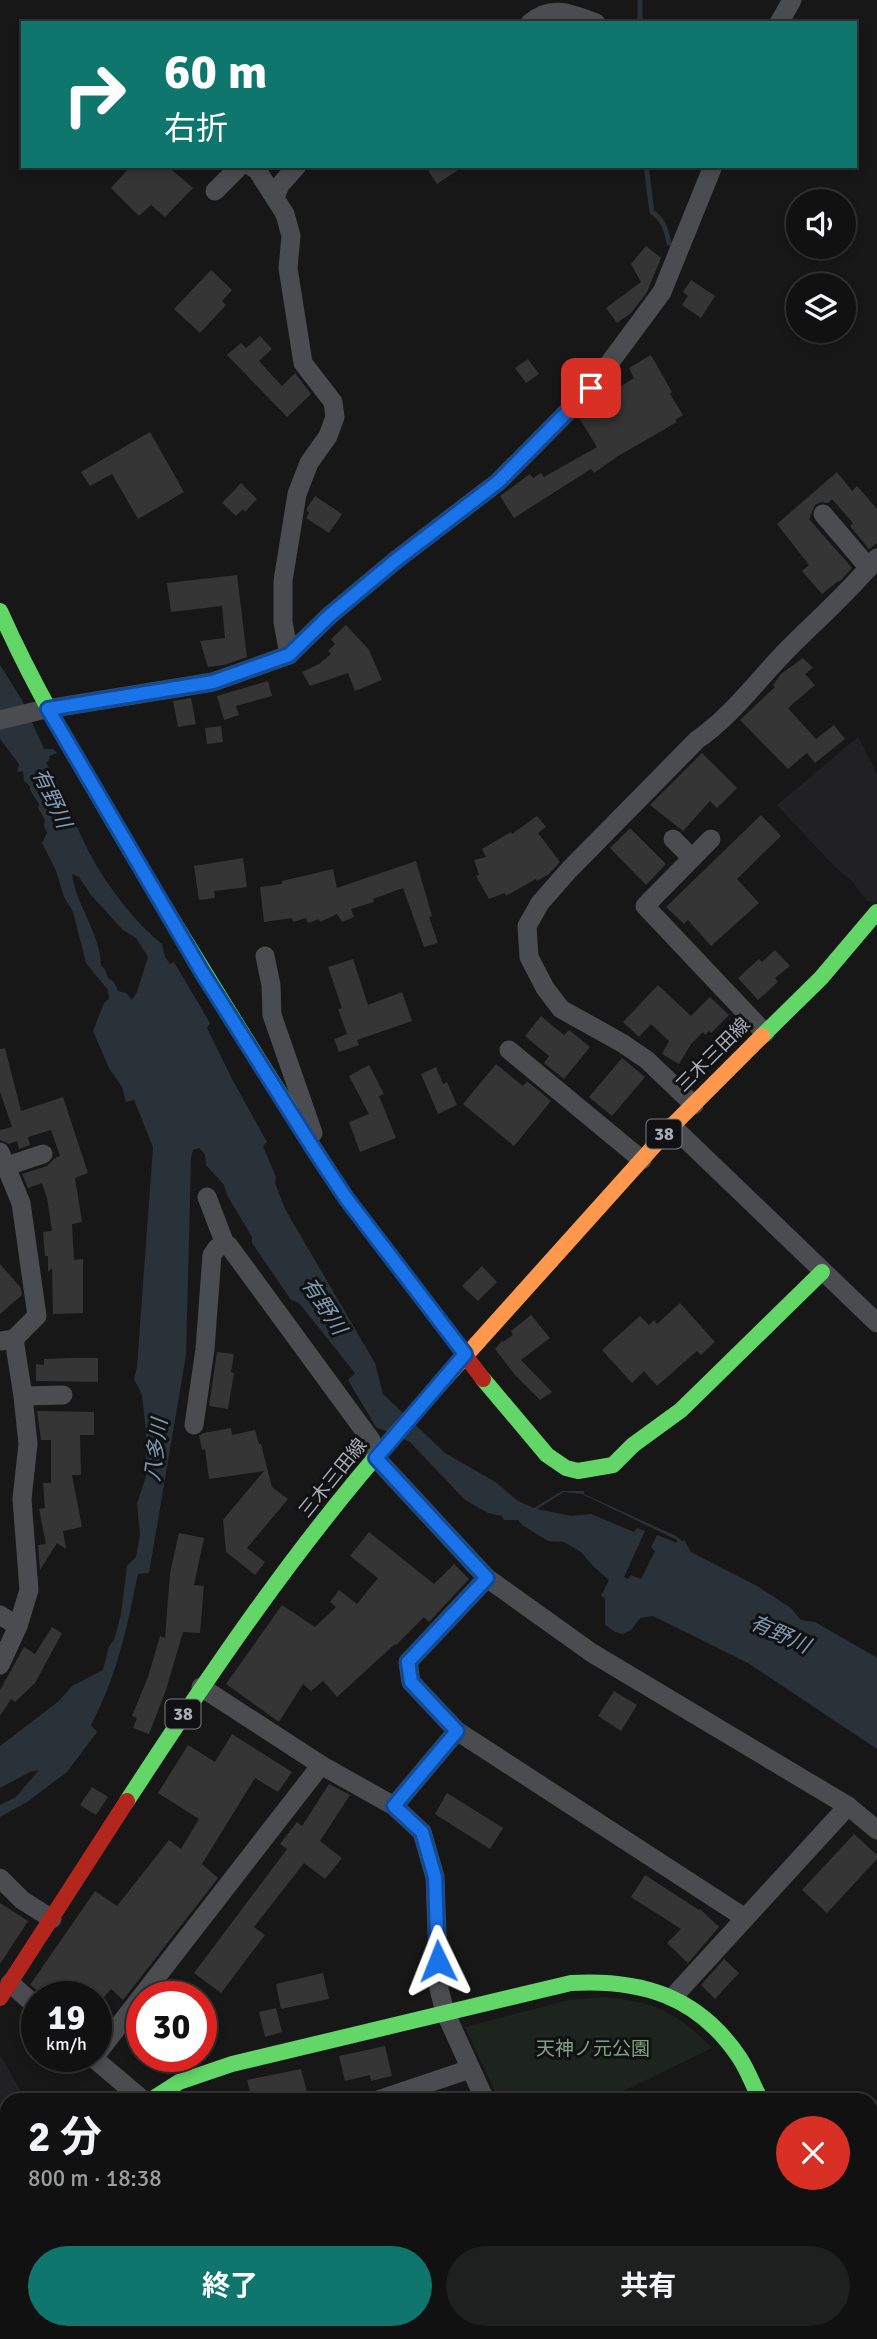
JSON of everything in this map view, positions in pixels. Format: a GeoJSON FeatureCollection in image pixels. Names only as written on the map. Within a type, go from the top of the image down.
{"type":"FeatureCollection","features":[{"type":"Feature","properties":{"kind":"street"},"geometry":{"type":"LineString","coordinates":[[780,21],[792,0]]}},
{"type":"Feature","properties":{"kind":"street"},"geometry":{"type":"LineString","coordinates":[[533,21],[547,12],[564,11],[591,21]]}},
{"type":"Feature","properties":{"kind":"street"},"geometry":{"type":"LineString","coordinates":[[215,191],[238,168]]}},
{"type":"Feature","properties":{"kind":"street"},"geometry":{"type":"LineString","coordinates":[[254,168],[285,214],[292,236],[288,268],[303,363],[333,402],[335,417],[328,436],[309,463],[297,494],[283,581],[283,622],[289,655]]}},
{"type":"Feature","properties":{"kind":"street"},"geometry":{"type":"LineString","coordinates":[[275,197],[280,185],[295,168]]}},
{"type":"Feature","properties":{"kind":"street"},"geometry":{"type":"LineString","coordinates":[[0,720],[44,710],[213,682],[289,655],[329,616],[396,560],[498,482],[591,388],[662,292],[712,168]]}},
{"type":"Feature","properties":{"kind":"street"},"geometry":{"type":"LineString","coordinates":[[694,1105],[647,1060],[561,1009],[545,988],[529,957],[527,926],[540,903],[569,870],[697,740],[713,729],[751,692],[790,647],[849,592],[873,563],[822,514]]}},
{"type":"Feature","properties":{"kind":"street"},"geometry":{"type":"LineString","coordinates":[[0,611],[44,710],[202,972],[313,1148],[461,1358],[547,1455],[566,1468],[593,1471],[613,1465],[633,1445],[681,1410],[822,1272]]}},
{"type":"Feature","properties":{"kind":"street"},"geometry":{"type":"LineString","coordinates":[[673,839],[692,858]]}},
{"type":"Feature","properties":{"kind":"street"},"geometry":{"type":"LineString","coordinates":[[711,839],[645,906],[765,1033]]}},
{"type":"Feature","properties":{"kind":"street","name":"三木三田線"},"geometry":{"type":"LineString","coordinates":[[5,1991],[201,1687],[273,1586],[381,1451],[461,1358],[672,1126],[821,978],[877,912]]}},
{"type":"Feature","properties":{"kind":"street"},"geometry":{"type":"LineString","coordinates":[[265,956],[271,985],[272,1015],[313,1128],[313,1148]]}},
{"type":"Feature","properties":{"kind":"street"},"geometry":{"type":"LineString","coordinates":[[509,1050],[642,1160]]}},
{"type":"Feature","properties":{"kind":"street"},"geometry":{"type":"LineString","coordinates":[[672,1126],[877,1323]]}},
{"type":"Feature","properties":{"kind":"street"},"geometry":{"type":"LineString","coordinates":[[0,1665],[18,1626],[29,1590],[22,1499],[27,1444],[23,1396],[7,1340],[37,1316],[21,1203],[3,1159],[43,1154]]}},
{"type":"Feature","properties":{"kind":"street"},"geometry":{"type":"LineString","coordinates":[[207,1197],[225,1244],[371,1440],[487,1578],[592,1653],[848,1806],[877,1830]]}},
{"type":"Feature","properties":{"kind":"street"},"geometry":{"type":"LineString","coordinates":[[194,1425],[205,1349],[212,1255],[217,1248],[225,1244]]}},
{"type":"Feature","properties":{"kind":"street"},"geometry":{"type":"LineString","coordinates":[[23,1396],[63,1395]]}},
{"type":"Feature","properties":{"kind":"street"},"geometry":{"type":"LineString","coordinates":[[487,1578],[408,1662],[411,1682],[457,1731],[745,1918]]}},
{"type":"Feature","properties":{"kind":"street"},"geometry":{"type":"LineString","coordinates":[[0,1615],[18,1626]]}},
{"type":"Feature","properties":{"kind":"street"},"geometry":{"type":"LineString","coordinates":[[201,1687],[321,1765],[394,1806],[422,1832],[435,1877],[439,1989],[445,2012],[482,2093]]}},
{"type":"Feature","properties":{"kind":"street"},"geometry":{"type":"LineString","coordinates":[[394,1806],[457,1731]]}},
{"type":"Feature","properties":{"kind":"street"},"geometry":{"type":"LineString","coordinates":[[112,2033],[321,1765]]}},
{"type":"Feature","properties":{"kind":"street"},"geometry":{"type":"LineString","coordinates":[[673,1997],[848,1806]]}},
{"type":"Feature","properties":{"kind":"street"},"geometry":{"type":"LineString","coordinates":[[0,1878],[22,1900],[52,1919]]}},
{"type":"Feature","properties":{"kind":"street"},"geometry":{"type":"LineString","coordinates":[[159,2093],[190,2076],[445,2012],[571,1983],[600,1980],[651,1989],[693,2008],[723,2036],[740,2058],[758,2093]]}},
{"type":"Feature","properties":{"kind":"street"},"geometry":{"type":"LineString","coordinates":[[5,1991],[21,1999]]}},
{"type":"Feature","properties":{"kind":"street"},"geometry":{"type":"LineString","coordinates":[[399,2093],[470,2069]]}},
{"type":"Feature","properties":{"kind":"street"},"geometry":{"type":"LineString","coordinates":[[112,2072],[135,2093]]}},
{"type":"Feature","properties":{"kind":"shaded area"},"geometry":{"type":"Polygon","coordinates":[[[858,737],[877,774],[875,903],[866,900],[852,881],[835,867],[777,805],[858,737]]]}},
{"type":"Feature","properties":{"kind":"shaded area"},"geometry":{"type":"Polygon","coordinates":[[[0,2055],[22,2093],[0,2093],[0,2055]]]}},
{"type":"Feature","properties":{"kind":"green space","name":"天神ノ元公園"},"geometry":{"type":"Polygon","coordinates":[[[603,1997],[650,2005],[675,2016],[712,2048],[619,2093],[496,2093],[465,2027],[569,2000],[603,1997]]]}},
{"type":"Feature","properties":{"kind":"water"},"geometry":{"type":"Polygon","coordinates":[[[0,665],[22,700],[44,749],[53,749],[57,753],[49,756],[50,759],[46,763],[92,858],[130,912],[162,944],[165,957],[170,964],[174,962],[210,1023],[207,1028],[267,1142],[263,1146],[285,1209],[375,1363],[383,1394],[445,1453],[497,1483],[518,1501],[534,1508],[562,1491],[584,1491],[584,1494],[684,1540],[691,1552],[757,1586],[791,1608],[801,1620],[815,1622],[877,1658],[877,1749],[748,1663],[653,1616],[640,1618],[631,1630],[623,1634],[615,1632],[605,1625],[605,1598],[601,1596],[609,1580],[581,1552],[564,1542],[548,1541],[518,1520],[504,1520],[502,1516],[488,1513],[465,1500],[410,1442],[376,1427],[348,1380],[355,1373],[299,1303],[291,1300],[252,1243],[252,1237],[224,1185],[206,1165],[205,1154],[199,1148],[193,1150],[191,1158],[186,1355],[149,1573],[138,1574],[114,1670],[91,1725],[97,1732],[67,1772],[27,1802],[0,1817],[0,1805],[16,1797],[39,1770],[0,1788],[0,1746],[59,1701],[72,1686],[103,1670],[121,1614],[127,1566],[136,1557],[140,1535],[137,1504],[146,1476],[146,1431],[142,1395],[134,1379],[153,1147],[134,1100],[126,1102],[122,1087],[109,1068],[93,1031],[104,1003],[109,999],[108,990],[86,963],[73,912],[42,843],[47,833],[39,804],[30,786],[24,781],[23,771],[17,772],[19,764],[0,739],[0,665]],[[72,874],[74,886],[97,943],[101,966],[118,991],[126,993],[132,1000],[148,957],[136,938],[123,930],[91,895],[79,877],[72,874]],[[564,1492],[537,1509],[571,1516],[591,1514],[634,1532],[637,1528],[645,1531],[624,1577],[628,1579],[631,1575],[641,1579],[655,1551],[651,1547],[657,1535],[677,1543],[677,1540],[582,1494],[564,1492]]]}},
{"type":"Feature","properties":{"kind":"building"},"geometry":{"type":"Polygon","coordinates":[[[129,168],[169,168],[193,188],[165,217],[151,205],[139,216],[111,188],[129,168]]]}},
{"type":"Feature","properties":{"kind":"building"},"geometry":{"type":"Polygon","coordinates":[[[426,168],[461,168],[437,184],[426,168]]]}},
{"type":"Feature","properties":{"kind":"building"},"geometry":{"type":"Polygon","coordinates":[[[646,246],[661,258],[647,292],[631,313],[617,323],[606,308],[641,282],[631,264],[646,246]]]}},
{"type":"Feature","properties":{"kind":"building"},"geometry":{"type":"Polygon","coordinates":[[[211,270],[232,290],[222,301],[226,305],[200,333],[174,309],[211,270]]]}},
{"type":"Feature","properties":{"kind":"building"},"geometry":{"type":"Polygon","coordinates":[[[691,280],[715,296],[701,318],[682,305],[688,296],[683,292],[691,280]]]}},
{"type":"Feature","properties":{"kind":"building"},"geometry":{"type":"Polygon","coordinates":[[[260,336],[272,349],[259,361],[282,386],[295,373],[311,394],[287,417],[227,355],[241,343],[246,348],[260,336]]]}},
{"type":"Feature","properties":{"kind":"building"},"geometry":{"type":"Polygon","coordinates":[[[651,355],[683,415],[675,420],[677,422],[594,473],[591,469],[514,518],[500,496],[530,474],[533,478],[541,473],[544,477],[597,447],[579,418],[595,402],[634,378],[629,368],[651,355]]]}},
{"type":"Feature","properties":{"kind":"building"},"geometry":{"type":"Polygon","coordinates":[[[528,359],[539,374],[526,383],[515,368],[528,359]]]}},
{"type":"Feature","properties":{"kind":"building"},"geometry":{"type":"Polygon","coordinates":[[[150,432],[184,492],[138,519],[112,474],[90,486],[81,472],[150,432]]]}},
{"type":"Feature","properties":{"kind":"building"},"geometry":{"type":"Polygon","coordinates":[[[837,472],[852,491],[857,486],[877,509],[877,543],[869,549],[850,526],[853,523],[832,499],[828,503],[815,505],[809,519],[852,568],[822,594],[802,571],[809,565],[777,524],[837,472]]]}},
{"type":"Feature","properties":{"kind":"building"},"geometry":{"type":"Polygon","coordinates":[[[241,483],[257,499],[245,512],[243,509],[236,516],[222,503],[241,483]]]}},
{"type":"Feature","properties":{"kind":"building"},"geometry":{"type":"Polygon","coordinates":[[[315,496],[342,514],[329,533],[306,518],[309,513],[307,508],[315,496]]]}},
{"type":"Feature","properties":{"kind":"building"},"geometry":{"type":"Polygon","coordinates":[[[237,575],[247,657],[208,667],[200,641],[225,638],[222,606],[171,612],[167,583],[237,575]]]}},
{"type":"Feature","properties":{"kind":"building"},"geometry":{"type":"Polygon","coordinates":[[[346,625],[369,650],[382,680],[355,691],[348,673],[310,686],[302,672],[319,664],[331,654],[328,651],[335,644],[331,639],[346,625]]]}},
{"type":"Feature","properties":{"kind":"building"},"geometry":{"type":"Polygon","coordinates":[[[803,658],[813,668],[805,674],[815,685],[788,708],[816,739],[834,725],[845,739],[815,763],[807,753],[788,769],[740,720],[775,687],[773,685],[781,674],[803,658]]]}},
{"type":"Feature","properties":{"kind":"building"},"geometry":{"type":"Polygon","coordinates":[[[268,681],[272,696],[236,706],[239,715],[224,720],[217,696],[268,681]]]}},
{"type":"Feature","properties":{"kind":"building"},"geometry":{"type":"Polygon","coordinates":[[[191,698],[196,724],[178,727],[173,701],[191,698]]]}},
{"type":"Feature","properties":{"kind":"building"},"geometry":{"type":"Polygon","coordinates":[[[221,726],[223,742],[207,744],[205,728],[221,726]]]}},
{"type":"Feature","properties":{"kind":"building"},"geometry":{"type":"Polygon","coordinates":[[[702,753],[737,788],[717,808],[710,801],[683,831],[650,805],[702,753]]]}},
{"type":"Feature","properties":{"kind":"building"},"geometry":{"type":"Polygon","coordinates":[[[761,815],[781,836],[737,879],[759,903],[711,946],[688,920],[684,924],[666,907],[761,815]]]}},
{"type":"Feature","properties":{"kind":"building"},"geometry":{"type":"Polygon","coordinates":[[[537,816],[546,827],[538,833],[560,862],[549,874],[537,881],[536,879],[506,896],[505,893],[489,899],[476,876],[479,875],[474,860],[486,857],[482,849],[511,832],[512,834],[537,816]]]}},
{"type":"Feature","properties":{"kind":"building"},"geometry":{"type":"Polygon","coordinates":[[[630,828],[666,864],[646,885],[610,848],[630,828]]]}},
{"type":"Feature","properties":{"kind":"building"},"geometry":{"type":"Polygon","coordinates":[[[243,858],[247,887],[214,891],[215,898],[199,900],[194,866],[243,858]]]}},
{"type":"Feature","properties":{"kind":"building"},"geometry":{"type":"Polygon","coordinates":[[[416,861],[438,943],[424,947],[403,888],[373,899],[374,902],[351,909],[354,917],[342,922],[337,914],[320,922],[319,919],[308,923],[306,918],[293,922],[292,918],[264,922],[260,887],[282,884],[282,881],[333,869],[337,888],[416,861]]]}},
{"type":"Feature","properties":{"kind":"building"},"geometry":{"type":"Polygon","coordinates":[[[775,950],[790,966],[775,978],[778,982],[758,1000],[738,978],[759,959],[762,962],[775,950]]]}},
{"type":"Feature","properties":{"kind":"building"},"geometry":{"type":"Polygon","coordinates":[[[353,959],[368,1005],[402,992],[412,1021],[357,1040],[359,1045],[339,1052],[334,1039],[347,1034],[338,1009],[342,1008],[328,967],[353,959]]]}},
{"type":"Feature","properties":{"kind":"building"},"geometry":{"type":"Polygon","coordinates":[[[658,985],[691,1016],[710,997],[729,1015],[711,1033],[709,1031],[705,1035],[703,1032],[691,1044],[679,1064],[662,1054],[669,1041],[651,1024],[639,1037],[623,1022],[658,985]]]}},
{"type":"Feature","properties":{"kind":"building"},"geometry":{"type":"Polygon","coordinates":[[[541,1016],[564,1035],[569,1030],[590,1047],[564,1079],[544,1063],[549,1056],[525,1036],[541,1016]]]}},
{"type":"Feature","properties":{"kind":"building"},"geometry":{"type":"Polygon","coordinates":[[[5,1048],[21,1111],[63,1097],[88,1173],[75,1178],[82,1222],[72,1224],[74,1260],[83,1259],[83,1313],[53,1314],[52,1268],[48,1272],[43,1232],[52,1231],[47,1198],[42,1183],[28,1188],[22,1174],[47,1166],[60,1156],[51,1130],[28,1137],[30,1145],[19,1149],[17,1141],[9,1144],[0,1140],[0,1130],[12,1127],[0,1092],[0,1049],[5,1048]]]}},
{"type":"Feature","properties":{"kind":"building"},"geometry":{"type":"Polygon","coordinates":[[[622,1058],[645,1077],[612,1116],[589,1097],[622,1058]]]}},
{"type":"Feature","properties":{"kind":"building"},"geometry":{"type":"Polygon","coordinates":[[[496,1064],[523,1086],[527,1081],[551,1101],[514,1146],[463,1104],[496,1064]]]}},
{"type":"Feature","properties":{"kind":"building"},"geometry":{"type":"Polygon","coordinates":[[[369,1065],[384,1094],[379,1096],[396,1138],[360,1152],[349,1122],[369,1114],[349,1076],[369,1065]]]}},
{"type":"Feature","properties":{"kind":"building"},"geometry":{"type":"Polygon","coordinates":[[[436,1067],[443,1084],[447,1082],[457,1105],[438,1114],[421,1074],[436,1067]]]}},
{"type":"Feature","properties":{"kind":"building"},"geometry":{"type":"Polygon","coordinates":[[[0,1264],[21,1288],[22,1295],[0,1314],[0,1264]]]}},
{"type":"Feature","properties":{"kind":"building"},"geometry":{"type":"Polygon","coordinates":[[[482,1266],[497,1282],[478,1301],[462,1286],[482,1266]]]}},
{"type":"Feature","properties":{"kind":"building"},"geometry":{"type":"Polygon","coordinates":[[[680,1303],[715,1342],[701,1355],[697,1351],[657,1386],[644,1371],[632,1383],[602,1350],[640,1316],[649,1325],[654,1320],[657,1324],[680,1303]]]}},
{"type":"Feature","properties":{"kind":"building"},"geometry":{"type":"Polygon","coordinates":[[[531,1315],[550,1338],[521,1360],[552,1392],[540,1400],[515,1375],[495,1349],[513,1335],[511,1331],[531,1315]]]}},
{"type":"Feature","properties":{"kind":"building"},"geometry":{"type":"Polygon","coordinates":[[[217,1352],[234,1354],[228,1409],[209,1406],[217,1352]]]}},
{"type":"Feature","properties":{"kind":"building"},"geometry":{"type":"Polygon","coordinates":[[[98,1358],[98,1382],[36,1381],[36,1364],[44,1365],[44,1359],[98,1358]]]}},
{"type":"Feature","properties":{"kind":"building"},"geometry":{"type":"Polygon","coordinates":[[[37,1411],[94,1412],[94,1435],[80,1435],[81,1475],[72,1475],[82,1527],[63,1531],[66,1549],[57,1543],[40,1570],[38,1545],[46,1544],[39,1509],[45,1508],[43,1483],[51,1483],[51,1440],[41,1440],[37,1411]]]}},
{"type":"Feature","properties":{"kind":"building"},"geometry":{"type":"Polygon","coordinates":[[[231,1428],[232,1435],[255,1430],[272,1487],[288,1499],[247,1548],[265,1562],[255,1575],[226,1552],[223,1520],[264,1471],[209,1479],[205,1449],[202,1450],[199,1436],[231,1428]]]}},
{"type":"Feature","properties":{"kind":"building"},"geometry":{"type":"Polygon","coordinates":[[[369,1532],[434,1584],[454,1564],[469,1579],[429,1622],[424,1617],[337,1697],[323,1681],[311,1691],[303,1684],[279,1722],[226,1684],[282,1605],[315,1627],[336,1607],[330,1602],[339,1590],[357,1604],[378,1578],[350,1556],[369,1532]]]}},
{"type":"Feature","properties":{"kind":"building"},"geometry":{"type":"Polygon","coordinates":[[[179,1533],[204,1538],[194,1585],[204,1586],[200,1633],[183,1632],[166,1690],[149,1734],[133,1728],[137,1718],[132,1716],[148,1677],[160,1636],[165,1638],[170,1573],[179,1533]]]}},
{"type":"Feature","properties":{"kind":"building"},"geometry":{"type":"Polygon","coordinates":[[[52,1627],[62,1633],[35,1683],[15,1702],[11,1699],[0,1716],[0,1690],[24,1647],[35,1654],[52,1627]]]}},
{"type":"Feature","properties":{"kind":"building"},"geometry":{"type":"Polygon","coordinates":[[[614,1691],[637,1705],[621,1731],[598,1716],[614,1691]]]}},
{"type":"Feature","properties":{"kind":"building"},"geometry":{"type":"Polygon","coordinates":[[[232,1734],[292,1772],[278,1792],[255,1778],[202,1864],[218,1878],[138,1981],[126,1981],[126,1996],[123,2000],[112,1990],[112,1981],[33,1981],[95,1891],[117,1906],[169,1840],[181,1849],[199,1819],[158,1793],[188,1745],[215,1762],[232,1734]]]}},
{"type":"Feature","properties":{"kind":"building"},"geometry":{"type":"Polygon","coordinates":[[[329,1784],[350,1795],[320,1841],[342,1858],[325,1879],[304,1863],[254,1927],[265,1935],[221,1993],[217,1990],[217,1981],[205,1981],[194,1973],[287,1849],[280,1844],[297,1822],[302,1826],[329,1784]]]}},
{"type":"Feature","properties":{"kind":"building"},"geometry":{"type":"Polygon","coordinates":[[[92,1787],[108,1797],[96,1815],[80,1805],[92,1787]]]}},
{"type":"Feature","properties":{"kind":"building"},"geometry":{"type":"Polygon","coordinates":[[[447,1793],[503,1828],[490,1849],[435,1814],[447,1793]]]}},
{"type":"Feature","properties":{"kind":"building"},"geometry":{"type":"Polygon","coordinates":[[[854,1834],[877,1855],[877,1859],[827,1913],[802,1890],[854,1834]]]}},
{"type":"Feature","properties":{"kind":"building"},"geometry":{"type":"Polygon","coordinates":[[[645,1875],[700,1909],[719,1927],[688,1963],[667,1943],[681,1929],[631,1897],[645,1875]]]}},
{"type":"Feature","properties":{"kind":"building"},"geometry":{"type":"Polygon","coordinates":[[[0,1903],[28,1921],[0,1964],[0,1903]]]}},
{"type":"Feature","properties":{"kind":"building"},"geometry":{"type":"Polygon","coordinates":[[[724,1959],[739,1973],[715,1999],[701,1985],[724,1959]]]}},
{"type":"Feature","properties":{"kind":"building"},"geometry":{"type":"Polygon","coordinates":[[[323,1973],[329,1999],[281,2009],[276,1984],[323,1973]]]}},
{"type":"Feature","properties":{"kind":"building"},"geometry":{"type":"Polygon","coordinates":[[[276,2008],[282,2032],[265,2037],[259,2012],[276,2008]]]}},
{"type":"Feature","properties":{"kind":"building"},"geometry":{"type":"Polygon","coordinates":[[[385,2046],[392,2076],[371,2081],[370,2075],[345,2081],[339,2056],[385,2046]]]}},
{"type":"Feature","properties":{"kind":"building"},"geometry":{"type":"Polygon","coordinates":[[[301,2069],[307,2093],[250,2093],[247,2080],[301,2069]]]}},
{"type":"Feature","properties":{"kind":"waterway"},"geometry":{"type":"LineString","coordinates":[[640,0],[640,21]]}},
{"type":"Feature","properties":{"kind":"waterway"},"geometry":{"type":"LineString","coordinates":[[646,168],[652,212],[662,222],[669,243]]}},
{"type":"Feature","properties":{"kind":"traffic: fast"},"geometry":{"type":"LineString","coordinates":[[0,611],[43,698],[91,784],[291,1111]]}},
{"type":"Feature","properties":{"kind":"traffic: fast"},"geometry":{"type":"LineString","coordinates":[[762,1036],[821,978],[877,912]]}},
{"type":"Feature","properties":{"kind":"traffic: fast"},"geometry":{"type":"LineString","coordinates":[[483,1379],[547,1455],[566,1468],[578,1471],[613,1465],[633,1445],[681,1410],[822,1272]]}},
{"type":"Feature","properties":{"kind":"traffic: fast"},"geometry":{"type":"LineString","coordinates":[[127,1801],[256,1610],[325,1518],[399,1430]]}},
{"type":"Feature","properties":{"kind":"traffic: fast"},"geometry":{"type":"LineString","coordinates":[[162,2093],[179,2082],[232,2064],[571,1983],[621,1984],[666,1996],[686,2006],[723,2036],[739,2057],[758,2093]]}},
{"type":"Feature","properties":{"kind":"traffic: slow"},"geometry":{"type":"LineString","coordinates":[[399,1430],[672,1126],[762,1036]]}},
{"type":"Feature","properties":{"kind":"traffic: jam"},"geometry":{"type":"LineString","coordinates":[[291,1111],[346,1198],[483,1379]]}},
{"type":"Feature","properties":{"kind":"traffic: jam"},"geometry":{"type":"LineString","coordinates":[[0,1998],[127,1801]]}},
{"type":"Feature","properties":{"kind":"route"},"geometry":{"type":"LineString","coordinates":[[438,1961],[435,1877],[422,1832],[394,1806],[457,1731],[411,1682],[408,1662],[487,1578],[376,1458],[465,1354],[346,1198],[270,1082],[202,972],[48,709],[213,682],[289,655],[329,616],[396,560],[498,482],[591,388]]}},
{"type":"Feature","properties":{"kind":"water label","name":"有野川"},"geometry":{"type":"Point","coordinates":[52,798]}},
{"type":"Feature","properties":{"kind":"water label","name":"有野川"},"geometry":{"type":"Point","coordinates":[324,1306]}},
{"type":"Feature","properties":{"kind":"water label","name":"八多川"},"geometry":{"type":"Point","coordinates":[156,1450]}},
{"type":"Feature","properties":{"kind":"water label","name":"有野川"},"geometry":{"type":"Point","coordinates":[780,1634]}}]}
